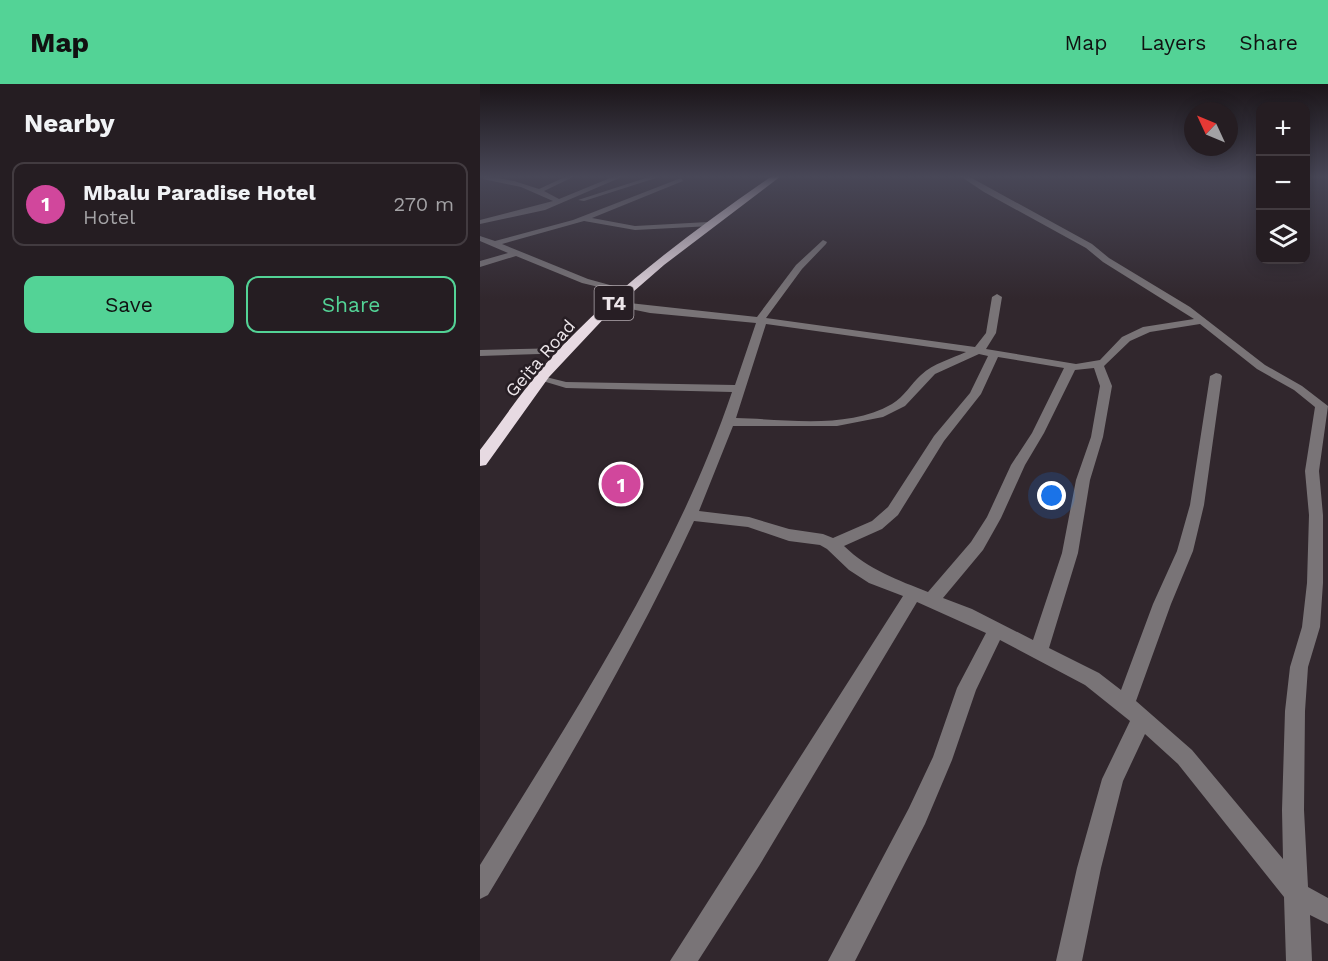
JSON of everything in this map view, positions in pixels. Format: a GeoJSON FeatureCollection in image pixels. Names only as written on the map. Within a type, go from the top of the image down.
{"type":"FeatureCollection","features":[{"type":"Feature","properties":{"kind":"highway","name":"Geita Road"},"geometry":{"type":"LineString","coordinates":[[480,461],[566,351],[666,255],[718,217]]}},
{"type":"Feature","properties":{"kind":"street"},"geometry":{"type":"LineString","coordinates":[[480,222],[502,217]]}},
{"type":"Feature","properties":{"kind":"street"},"geometry":{"type":"LineString","coordinates":[[579,217],[635,228],[708,224]]}},
{"type":"Feature","properties":{"kind":"street"},"geometry":{"type":"LineString","coordinates":[[494,244],[590,217]]}},
{"type":"Feature","properties":{"kind":"street"},"geometry":{"type":"LineString","coordinates":[[1034,217],[1089,246],[1106,260],[1153,286],[1261,367],[1298,388],[1324,409],[1312,471],[1321,607],[1311,627],[1299,667],[1295,711],[1293,810],[1299,961]]}},
{"type":"Feature","properties":{"kind":"street"},"geometry":{"type":"LineString","coordinates":[[480,238],[585,281],[625,292]]}},
{"type":"Feature","properties":{"kind":"street"},"geometry":{"type":"LineString","coordinates":[[480,887],[601,688],[641,613],[688,515],[728,422],[761,321],[799,267],[823,242]]}},
{"type":"Feature","properties":{"kind":"street"},"geometry":{"type":"LineString","coordinates":[[480,264],[516,252]]}},
{"type":"Feature","properties":{"kind":"street"},"geometry":{"type":"LineString","coordinates":[[728,422],[832,422],[863,419],[886,413],[900,405],[920,381],[932,371],[981,350],[992,330],[997,297]]}},
{"type":"Feature","properties":{"kind":"street"},"geometry":{"type":"LineString","coordinates":[[614,303],[650,310],[761,321],[981,350],[1071,366],[1103,363],[1126,339],[1147,329],[1201,321]]}},
{"type":"Feature","properties":{"kind":"street"},"geometry":{"type":"LineString","coordinates":[[480,353],[566,351]]}},
{"type":"Feature","properties":{"kind":"street"},"geometry":{"type":"LineString","coordinates":[[832,544],[878,525],[893,511],[939,439],[975,394],[995,353]]}},
{"type":"Feature","properties":{"kind":"street"},"geometry":{"type":"LineString","coordinates":[[1039,650],[1070,553],[1081,491],[1097,437],[1106,386],[1097,364]]}},
{"type":"Feature","properties":{"kind":"street"},"geometry":{"type":"LineString","coordinates":[[683,961],[723,905],[891,624],[977,546],[994,518],[1018,465],[1071,366]]}},
{"type":"Feature","properties":{"kind":"street"},"geometry":{"type":"LineString","coordinates":[[1069,961],[1089,868],[1162,604],[1185,551],[1197,505],[1216,376]]}},
{"type":"Feature","properties":{"kind":"street"},"geometry":{"type":"LineString","coordinates":[[542,379],[566,385],[739,388]]}},
{"type":"Feature","properties":{"kind":"street"},"geometry":{"type":"LineString","coordinates":[[688,515],[749,522],[789,535],[823,540],[832,544],[855,566],[875,578],[924,596],[997,629],[1092,679],[1133,711],[1185,757],[1298,895],[1328,912]]}},
{"type":"Feature","properties":{"kind":"street"},"geometry":{"type":"LineString","coordinates":[[841,961],[917,816],[942,760],[967,688],[997,629]]}},
{"type":"Feature","properties":{"kind":"place","name":"Mbalu Paradise Hotel"},"geometry":{"type":"Point","coordinates":[621,484]}}]}
